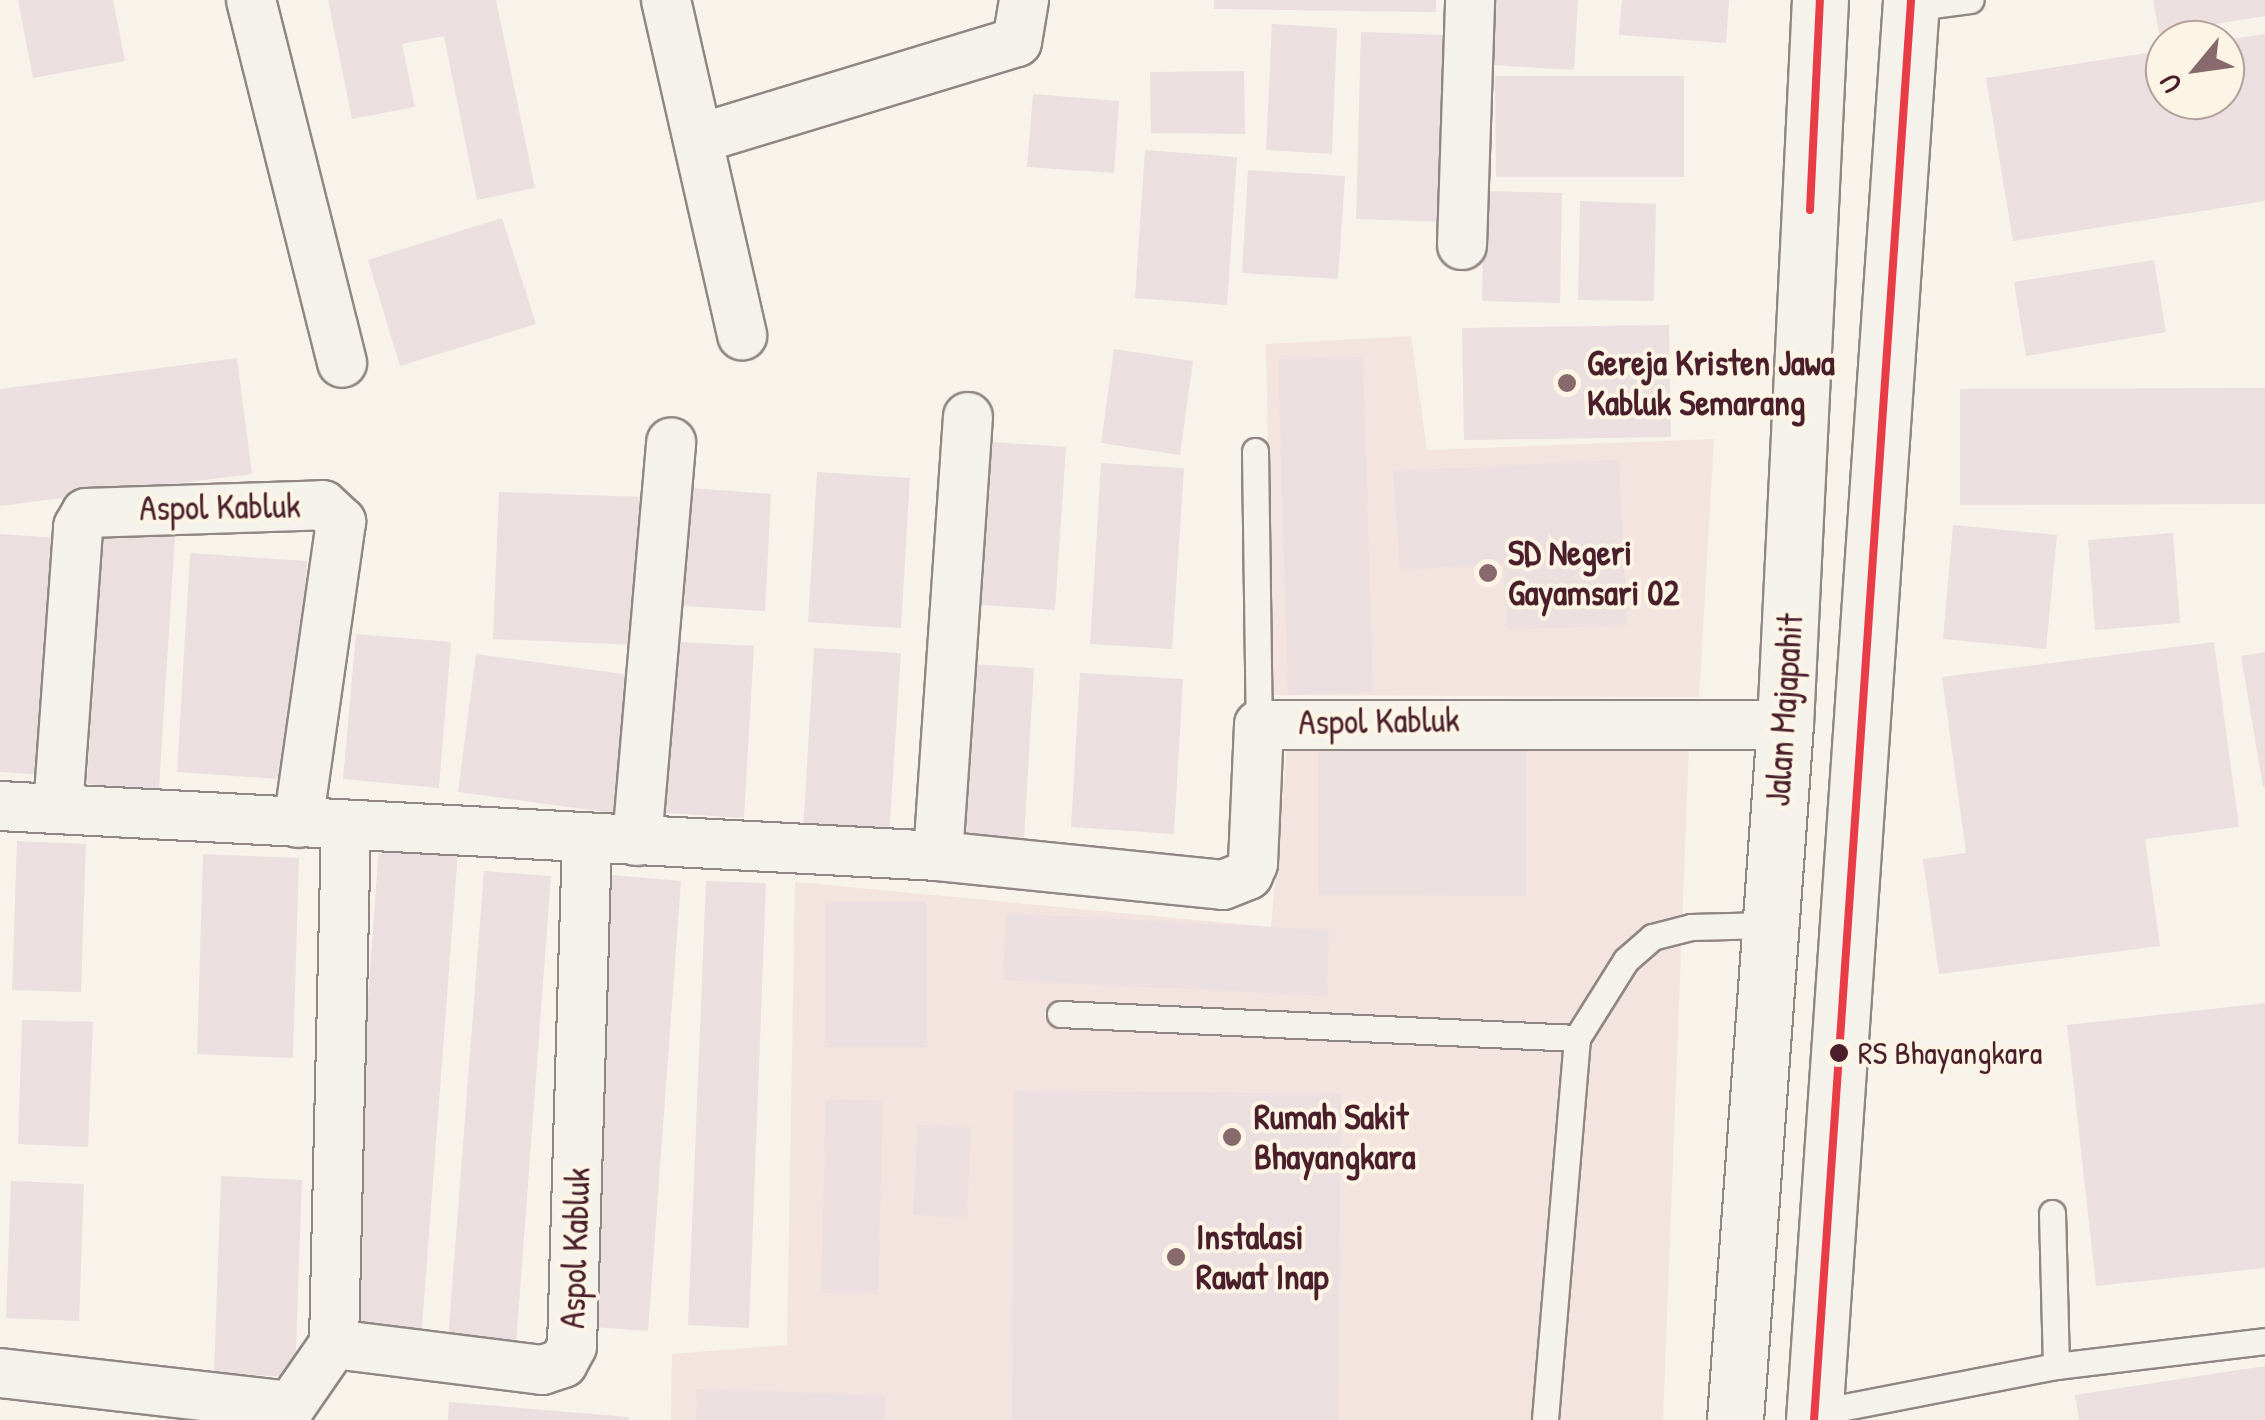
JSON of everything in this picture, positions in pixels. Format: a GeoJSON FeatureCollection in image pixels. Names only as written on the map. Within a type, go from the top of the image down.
{"type":"FeatureCollection","features":[{"type":"Feature","properties":{"kind":"main road","name":"Jalan Majapahit"},"geometry":{"type":"LineString","coordinates":[[1736,1420],[1785,725],[1820,0]]}},
{"type":"Feature","properties":{"kind":"main road"},"geometry":{"type":"LineString","coordinates":[[1806,1418],[1910,4]]}},
{"type":"Feature","properties":{"kind":"street"},"geometry":{"type":"LineString","coordinates":[[251,0],[342,363]]}},
{"type":"Feature","properties":{"kind":"street"},"geometry":{"type":"LineString","coordinates":[[666,0],[701,138],[742,335]]}},
{"type":"Feature","properties":{"kind":"street"},"geometry":{"type":"LineString","coordinates":[[701,138],[1016,42],[1024,0]]}},
{"type":"Feature","properties":{"kind":"street"},"geometry":{"type":"LineString","coordinates":[[1462,245],[1470,0]]}},
{"type":"Feature","properties":{"kind":"street"},"geometry":{"type":"LineString","coordinates":[[938,856],[968,416]]}},
{"type":"Feature","properties":{"kind":"street"},"geometry":{"type":"LineString","coordinates":[[637,841],[671,442]]}},
{"type":"Feature","properties":{"kind":"street","name":"Aspol Kabluk"},"geometry":{"type":"LineString","coordinates":[[58,809],[78,527],[86,513],[323,505],[340,522],[298,823]]}},
{"type":"Feature","properties":{"kind":"street","name":"Aspol Kabluk"},"geometry":{"type":"LineString","coordinates":[[0,806],[938,856],[1223,885],[1248,876],[1259,725],[1549,719],[1785,725]]}},
{"type":"Feature","properties":{"kind":"street"},"geometry":{"type":"LineString","coordinates":[[0,1373],[290,1413],[334,1344],[346,826]]}},
{"type":"Feature","properties":{"kind":"street","name":"Aspol Kabluk"},"geometry":{"type":"LineString","coordinates":[[334,1344],[542,1370],[563,1363],[572,1346],[587,839]]}},
{"type":"Feature","properties":{"kind":"lane"},"geometry":{"type":"LineString","coordinates":[[1910,4],[1970,0]]}},
{"type":"Feature","properties":{"kind":"lane"},"geometry":{"type":"LineString","coordinates":[[1255,452],[1259,725]]}},
{"type":"Feature","properties":{"kind":"lane"},"geometry":{"type":"LineString","coordinates":[[1545,1420],[1576,1038],[1626,960],[1652,937],[1691,927],[1769,925]]}},
{"type":"Feature","properties":{"kind":"lane"},"geometry":{"type":"LineString","coordinates":[[1060,1014],[1576,1038]]}},
{"type":"Feature","properties":{"kind":"lane"},"geometry":{"type":"LineString","coordinates":[[2052,1214],[2056,1366]]}},
{"type":"Feature","properties":{"kind":"lane"},"geometry":{"type":"LineString","coordinates":[[1806,1418],[2056,1366],[2265,1341]]}},
{"type":"Feature","properties":{"kind":"shaded area","name":"SD Negeri Gayamsari 02"},"geometry":{"type":"Polygon","coordinates":[[[1411,336],[1427,450],[1714,439],[1699,697],[1273,695],[1266,344],[1411,336]]]}},
{"type":"Feature","properties":{"kind":"shaded area","name":"Rumah Sakit Bhayangkara"},"geometry":{"type":"Polygon","coordinates":[[[1289,728],[1689,743],[1663,1420],[671,1420],[672,1354],[787,1345],[795,882],[1271,927],[1289,728]]]}},
{"type":"Feature","properties":{"kind":"building"},"geometry":{"type":"Polygon","coordinates":[[[18,0],[113,0],[125,61],[33,78],[18,0]]]}},
{"type":"Feature","properties":{"kind":"building"},"geometry":{"type":"Polygon","coordinates":[[[328,0],[496,0],[535,188],[477,200],[444,36],[402,44],[415,107],[352,119],[328,0]]]}},
{"type":"Feature","properties":{"kind":"building"},"geometry":{"type":"Polygon","coordinates":[[[1214,0],[1436,0],[1436,12],[1214,9],[1214,0]]]}},
{"type":"Feature","properties":{"kind":"building"},"geometry":{"type":"Polygon","coordinates":[[[1482,0],[1578,0],[1574,70],[1478,64],[1482,0]]]}},
{"type":"Feature","properties":{"kind":"building"},"geometry":{"type":"Polygon","coordinates":[[[1622,0],[1729,0],[1726,43],[1619,35],[1622,0]]]}},
{"type":"Feature","properties":{"kind":"building"},"geometry":{"type":"Polygon","coordinates":[[[2153,0],[2265,0],[2265,16],[2240,20],[2157,20],[2153,0]]]}},
{"type":"Feature","properties":{"kind":"building"},"geometry":{"type":"Polygon","coordinates":[[[1272,24],[1337,28],[1332,154],[1266,150],[1272,24]]]}},
{"type":"Feature","properties":{"kind":"building"},"geometry":{"type":"Polygon","coordinates":[[[1361,32],[1448,35],[1444,222],[1356,219],[1361,32]]]}},
{"type":"Feature","properties":{"kind":"building"},"geometry":{"type":"Polygon","coordinates":[[[2265,34],[2265,201],[2013,241],[1986,78],[2145,53],[2145,120],[2245,120],[2245,37],[2265,34]]]}},
{"type":"Feature","properties":{"kind":"building"},"geometry":{"type":"Polygon","coordinates":[[[1244,71],[1245,134],[1151,133],[1150,72],[1244,71]]]}},
{"type":"Feature","properties":{"kind":"building"},"geometry":{"type":"Polygon","coordinates":[[[1495,76],[1684,76],[1684,177],[1496,177],[1495,76]]]}},
{"type":"Feature","properties":{"kind":"building"},"geometry":{"type":"Polygon","coordinates":[[[1033,94],[1119,101],[1114,173],[1027,167],[1033,94]]]}},
{"type":"Feature","properties":{"kind":"building"},"geometry":{"type":"Polygon","coordinates":[[[1145,150],[1237,157],[1227,305],[1135,298],[1145,150]]]}},
{"type":"Feature","properties":{"kind":"building"},"geometry":{"type":"Polygon","coordinates":[[[1248,170],[1345,176],[1338,279],[1242,273],[1248,170]]]}},
{"type":"Feature","properties":{"kind":"building"},"geometry":{"type":"Polygon","coordinates":[[[1484,191],[1562,193],[1560,303],[1482,301],[1484,191]]]}},
{"type":"Feature","properties":{"kind":"building"},"geometry":{"type":"Polygon","coordinates":[[[1580,201],[1656,204],[1654,301],[1578,300],[1580,201]]]}},
{"type":"Feature","properties":{"kind":"building"},"geometry":{"type":"Polygon","coordinates":[[[502,218],[536,324],[400,366],[368,260],[502,218]]]}},
{"type":"Feature","properties":{"kind":"building"},"geometry":{"type":"Polygon","coordinates":[[[2154,260],[2166,332],[2026,356],[2014,282],[2154,260]]]}},
{"type":"Feature","properties":{"kind":"building","name":"Gereja Kristen Jawa Kabluk Semarang"},"geometry":{"type":"Polygon","coordinates":[[[1669,325],[1671,437],[1464,440],[1462,328],[1669,325]]]}},
{"type":"Feature","properties":{"kind":"building"},"geometry":{"type":"Polygon","coordinates":[[[1114,349],[1193,361],[1180,455],[1101,443],[1114,349]]]}},
{"type":"Feature","properties":{"kind":"building"},"geometry":{"type":"Polygon","coordinates":[[[1363,357],[1373,692],[1288,695],[1278,359],[1363,357]]]}},
{"type":"Feature","properties":{"kind":"building"},"geometry":{"type":"Polygon","coordinates":[[[237,358],[252,474],[0,506],[0,389],[237,358]]]}},
{"type":"Feature","properties":{"kind":"building"},"geometry":{"type":"Polygon","coordinates":[[[2265,388],[2265,504],[1960,505],[1960,389],[2265,388]]]}},
{"type":"Feature","properties":{"kind":"building"},"geometry":{"type":"Polygon","coordinates":[[[979,441],[1066,447],[1055,610],[969,604],[979,441]]]}},
{"type":"Feature","properties":{"kind":"building"},"geometry":{"type":"Polygon","coordinates":[[[1619,460],[1627,625],[1507,630],[1504,564],[1400,570],[1393,471],[1619,460]]]}},
{"type":"Feature","properties":{"kind":"building"},"geometry":{"type":"Polygon","coordinates":[[[1101,463],[1184,468],[1172,649],[1090,644],[1101,463]]]}},
{"type":"Feature","properties":{"kind":"building"},"geometry":{"type":"Polygon","coordinates":[[[817,472],[910,478],[901,628],[808,622],[817,472]]]}},
{"type":"Feature","properties":{"kind":"building"},"geometry":{"type":"Polygon","coordinates":[[[691,488],[771,494],[765,611],[684,606],[691,488]]]}},
{"type":"Feature","properties":{"kind":"building"},"geometry":{"type":"Polygon","coordinates":[[[499,492],[644,497],[639,645],[493,639],[499,492]]]}},
{"type":"Feature","properties":{"kind":"building"},"geometry":{"type":"Polygon","coordinates":[[[1953,525],[2057,535],[2046,649],[1943,639],[1953,525]]]}},
{"type":"Feature","properties":{"kind":"building"},"geometry":{"type":"Polygon","coordinates":[[[102,531],[175,536],[159,789],[87,784],[102,531]]]}},
{"type":"Feature","properties":{"kind":"building"},"geometry":{"type":"Polygon","coordinates":[[[2173,533],[2180,623],[2095,630],[2088,540],[2173,533]]]}},
{"type":"Feature","properties":{"kind":"building"},"geometry":{"type":"Polygon","coordinates":[[[0,534],[60,538],[45,775],[0,772],[0,534]]]}},
{"type":"Feature","properties":{"kind":"building"},"geometry":{"type":"Polygon","coordinates":[[[190,553],[307,561],[294,780],[177,772],[190,553]]]}},
{"type":"Feature","properties":{"kind":"building"},"geometry":{"type":"Polygon","coordinates":[[[356,634],[451,642],[439,788],[343,779],[356,634]]]}},
{"type":"Feature","properties":{"kind":"building"},"geometry":{"type":"Polygon","coordinates":[[[663,641],[754,646],[744,818],[652,812],[663,641]]]}},
{"type":"Feature","properties":{"kind":"building"},"geometry":{"type":"Polygon","coordinates":[[[2214,642],[2239,827],[2145,839],[2160,946],[1939,974],[1923,859],[1966,853],[1942,677],[2214,642]]]}},
{"type":"Feature","properties":{"kind":"building"},"geometry":{"type":"Polygon","coordinates":[[[814,648],[901,653],[889,837],[803,832],[814,648]]]}},
{"type":"Feature","properties":{"kind":"building"},"geometry":{"type":"Polygon","coordinates":[[[2265,652],[2265,787],[2263,787],[2241,656],[2265,652]]]}},
{"type":"Feature","properties":{"kind":"building"},"geometry":{"type":"Polygon","coordinates":[[[476,654],[630,675],[613,813],[458,792],[476,654]]]}},
{"type":"Feature","properties":{"kind":"building"},"geometry":{"type":"Polygon","coordinates":[[[957,663],[1034,668],[1024,839],[946,834],[957,663]]]}},
{"type":"Feature","properties":{"kind":"building"},"geometry":{"type":"Polygon","coordinates":[[[1080,673],[1183,679],[1174,834],[1071,827],[1080,673]]]}},
{"type":"Feature","properties":{"kind":"building"},"geometry":{"type":"Polygon","coordinates":[[[1318,746],[1526,747],[1526,896],[1318,895],[1318,746]]]}},
{"type":"Feature","properties":{"kind":"building"},"geometry":{"type":"Polygon","coordinates":[[[17,841],[86,844],[81,992],[12,990],[17,841]]]}},
{"type":"Feature","properties":{"kind":"building"},"geometry":{"type":"Polygon","coordinates":[[[379,845],[458,851],[421,1340],[344,1333],[379,845]]]}},
{"type":"Feature","properties":{"kind":"building"},"geometry":{"type":"Polygon","coordinates":[[[203,854],[299,858],[293,1058],[197,1054],[203,854]]]}},
{"type":"Feature","properties":{"kind":"building"},"geometry":{"type":"Polygon","coordinates":[[[484,871],[551,876],[516,1345],[448,1340],[484,871]]]}},
{"type":"Feature","properties":{"kind":"building"},"geometry":{"type":"Polygon","coordinates":[[[612,875],[681,881],[648,1331],[579,1326],[612,875]]]}},
{"type":"Feature","properties":{"kind":"building"},"geometry":{"type":"Polygon","coordinates":[[[706,881],[766,883],[749,1328],[688,1325],[706,881]]]}},
{"type":"Feature","properties":{"kind":"building"},"geometry":{"type":"Polygon","coordinates":[[[825,902],[926,902],[927,1047],[825,1047],[825,902]]]}},
{"type":"Feature","properties":{"kind":"building"},"geometry":{"type":"Polygon","coordinates":[[[1006,913],[1329,930],[1327,996],[1003,980],[1006,913]]]}},
{"type":"Feature","properties":{"kind":"building"},"geometry":{"type":"Polygon","coordinates":[[[2265,1003],[2265,1268],[2096,1286],[2067,1025],[2265,1003]]]}},
{"type":"Feature","properties":{"kind":"building"},"geometry":{"type":"Polygon","coordinates":[[[22,1020],[93,1022],[88,1147],[18,1144],[22,1020]]]}},
{"type":"Feature","properties":{"kind":"building","name":"Instalasi Rawat Inap"},"geometry":{"type":"Polygon","coordinates":[[[1014,1090],[1341,1094],[1338,1420],[1012,1420],[1014,1090]]]}},
{"type":"Feature","properties":{"kind":"building"},"geometry":{"type":"Polygon","coordinates":[[[826,1099],[883,1101],[878,1294],[821,1293],[826,1099]]]}},
{"type":"Feature","properties":{"kind":"building"},"geometry":{"type":"Polygon","coordinates":[[[918,1125],[971,1127],[967,1218],[913,1215],[918,1125]]]}},
{"type":"Feature","properties":{"kind":"building"},"geometry":{"type":"Polygon","coordinates":[[[221,1176],[302,1180],[295,1377],[214,1373],[221,1176]]]}},
{"type":"Feature","properties":{"kind":"building"},"geometry":{"type":"Polygon","coordinates":[[[11,1181],[84,1184],[79,1321],[6,1318],[11,1181]]]}},
{"type":"Feature","properties":{"kind":"building"},"geometry":{"type":"Polygon","coordinates":[[[2265,1366],[2265,1420],[2079,1420],[2075,1395],[2265,1366]]]}},
{"type":"Feature","properties":{"kind":"building"},"geometry":{"type":"Polygon","coordinates":[[[697,1389],[886,1395],[885,1420],[696,1420],[697,1389]]]}},
{"type":"Feature","properties":{"kind":"building"},"geometry":{"type":"Polygon","coordinates":[[[449,1402],[629,1417],[629,1420],[448,1420],[449,1402]]]}},
{"type":"Feature","properties":{"kind":"transit line"},"geometry":{"type":"LineString","coordinates":[[1810,210],[1820,0]]}},
{"type":"Feature","properties":{"kind":"transit line"},"geometry":{"type":"LineString","coordinates":[[1814,1420],[1911,0]]}},
{"type":"Feature","properties":{"kind":"place","name":"Gereja Kristen Jawa Kabluk Semarang"},"geometry":{"type":"Point","coordinates":[1567,383]}},
{"type":"Feature","properties":{"kind":"place","name":"SD Negeri Gayamsari 02"},"geometry":{"type":"Point","coordinates":[1488,573]}},
{"type":"Feature","properties":{"kind":"place","name":"RS Bhayangkara"},"geometry":{"type":"Point","coordinates":[1839,1053]}},
{"type":"Feature","properties":{"kind":"place","name":"Rumah Sakit Bhayangkara"},"geometry":{"type":"Point","coordinates":[1232,1137]}},
{"type":"Feature","properties":{"kind":"place","name":"Instalasi Rawat Inap"},"geometry":{"type":"Point","coordinates":[1176,1257]}}]}
